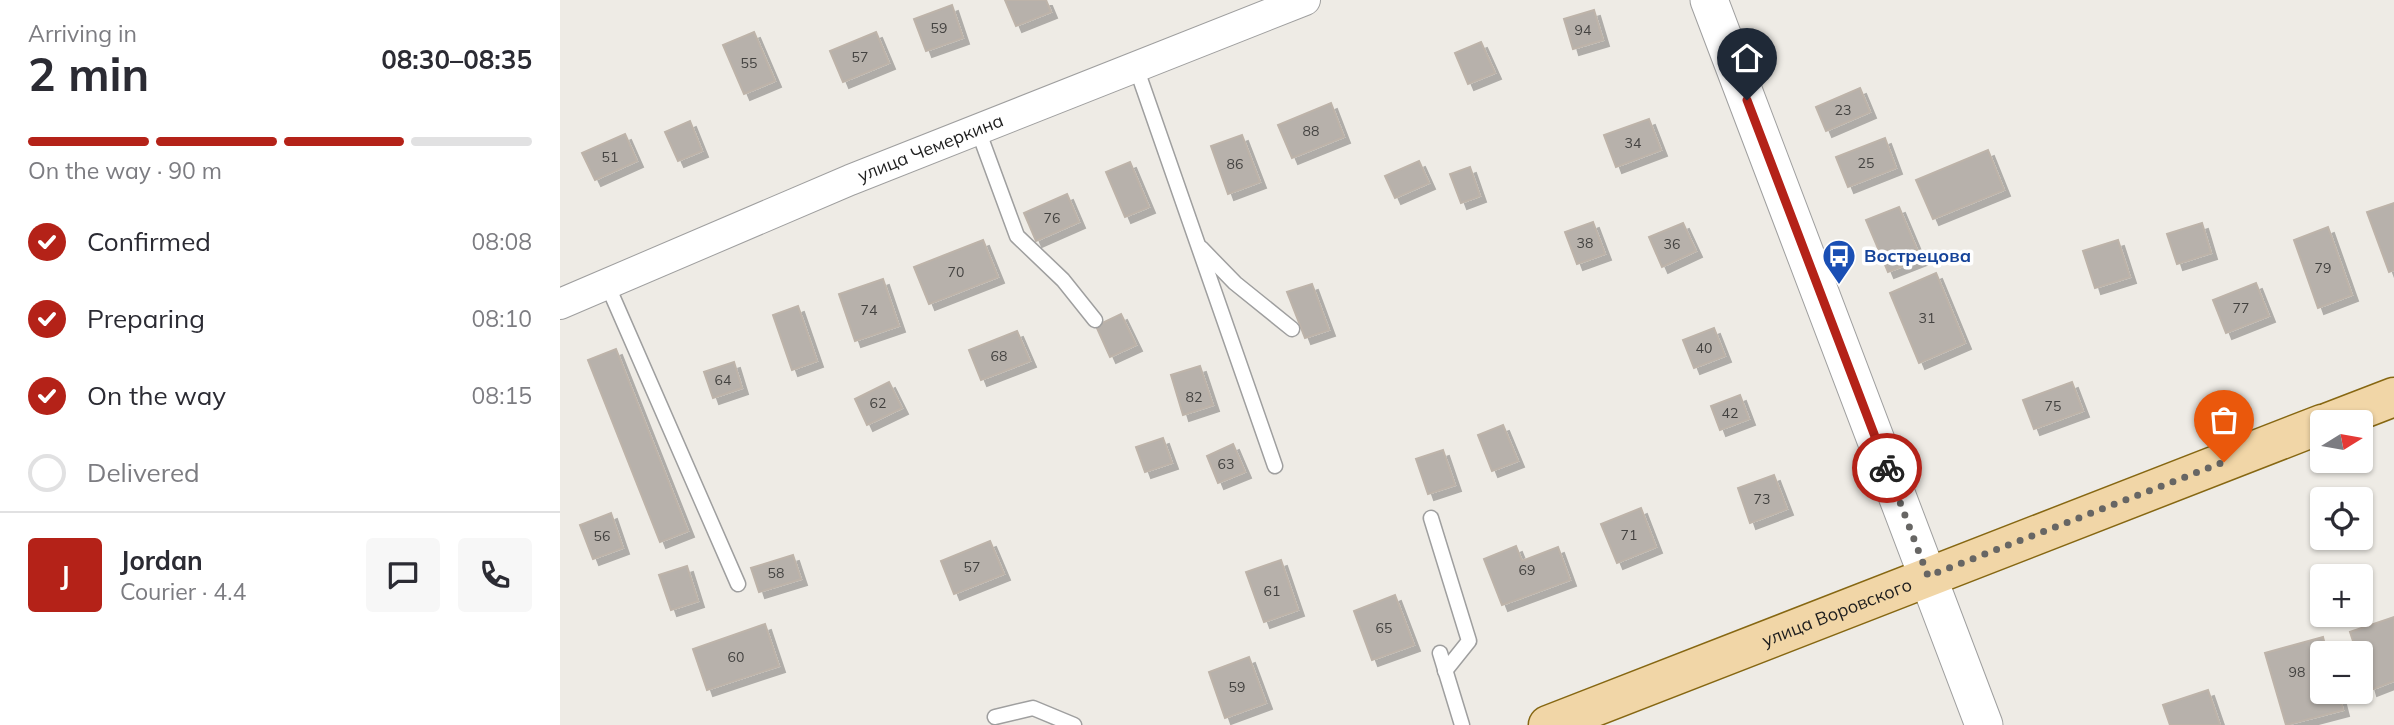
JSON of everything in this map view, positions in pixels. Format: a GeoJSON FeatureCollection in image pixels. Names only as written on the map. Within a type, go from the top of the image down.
{"type":"FeatureCollection","features":[{"type":"Feature","properties":{"kind":"main road"},"geometry":{"type":"LineString","coordinates":[[2360,410],[2394,397]]}},
{"type":"Feature","properties":{"kind":"main road","name":"улица Воровского"},"geometry":{"type":"LineString","coordinates":[[1548,725],[2310,429]]}},
{"type":"Feature","properties":{"kind":"street","name":"улица Чемеркина"},"geometry":{"type":"LineString","coordinates":[[560,304],[978,130],[1305,0]]}},
{"type":"Feature","properties":{"kind":"street"},"geometry":{"type":"LineString","coordinates":[[1709,0],[1984,725]]}},
{"type":"Feature","properties":{"kind":"lane"},"geometry":{"type":"LineString","coordinates":[[1136,67],[1275,466]]}},
{"type":"Feature","properties":{"kind":"lane"},"geometry":{"type":"LineString","coordinates":[[978,130],[1017,236],[1063,281],[1096,320]]}},
{"type":"Feature","properties":{"kind":"lane"},"geometry":{"type":"LineString","coordinates":[[1198,245],[1235,283],[1292,329]]}},
{"type":"Feature","properties":{"kind":"lane"},"geometry":{"type":"LineString","coordinates":[[607,284],[738,584]]}},
{"type":"Feature","properties":{"kind":"lane"},"geometry":{"type":"LineString","coordinates":[[1430,518],[1469,641],[1446,671]]}},
{"type":"Feature","properties":{"kind":"lane"},"geometry":{"type":"LineString","coordinates":[[1440,653],[1462,725]]}},
{"type":"Feature","properties":{"kind":"lane"},"geometry":{"type":"LineString","coordinates":[[995,717],[1033,708],[1074,725]]}},
{"type":"Feature","properties":{"kind":"building"},"geometry":{"type":"Polygon","coordinates":[[[1005,0],[1046,0],[1051,12],[1016,26],[1005,0]]]}},
{"type":"Feature","properties":{"kind":"building"},"geometry":{"type":"Polygon","coordinates":[[[952,5],[963,38],[926,51],[914,19],[952,5]]]}},
{"type":"Feature","properties":{"kind":"building"},"geometry":{"type":"Polygon","coordinates":[[[1594,10],[1603,40],[1573,49],[1564,19],[1594,10]]]}},
{"type":"Feature","properties":{"kind":"building"},"geometry":{"type":"Polygon","coordinates":[[[754,32],[775,81],[744,94],[723,45],[754,32]]]}},
{"type":"Feature","properties":{"kind":"building"},"geometry":{"type":"Polygon","coordinates":[[[876,32],[889,63],[843,82],[830,51],[876,32]]]}},
{"type":"Feature","properties":{"kind":"building"},"geometry":{"type":"Polygon","coordinates":[[[1481,42],[1495,73],[1468,84],[1455,53],[1481,42]]]}},
{"type":"Feature","properties":{"kind":"building"},"geometry":{"type":"Polygon","coordinates":[[[1860,88],[1870,112],[1826,131],[1816,107],[1860,88]]]}},
{"type":"Feature","properties":{"kind":"building"},"geometry":{"type":"Polygon","coordinates":[[[1331,103],[1344,137],[1292,158],[1278,125],[1331,103]]]}},
{"type":"Feature","properties":{"kind":"building"},"geometry":{"type":"Polygon","coordinates":[[[1649,119],[1661,150],[1616,167],[1604,135],[1649,119]]]}},
{"type":"Feature","properties":{"kind":"building"},"geometry":{"type":"Polygon","coordinates":[[[690,121],[702,151],[678,161],[665,132],[690,121]]]}},
{"type":"Feature","properties":{"kind":"building"},"geometry":{"type":"Polygon","coordinates":[[[625,134],[637,161],[595,180],[582,153],[625,134]]]}},
{"type":"Feature","properties":{"kind":"building"},"geometry":{"type":"Polygon","coordinates":[[[1242,135],[1260,182],[1228,194],[1211,146],[1242,135]]]}},
{"type":"Feature","properties":{"kind":"building"},"geometry":{"type":"Polygon","coordinates":[[[1885,138],[1896,168],[1848,187],[1836,157],[1885,138]]]}},
{"type":"Feature","properties":{"kind":"building"},"geometry":{"type":"Polygon","coordinates":[[[1988,150],[2004,190],[1933,219],[1916,180],[1988,150]]]}},
{"type":"Feature","properties":{"kind":"building"},"geometry":{"type":"Polygon","coordinates":[[[1419,161],[1429,183],[1395,198],[1385,176],[1419,161]]]}},
{"type":"Feature","properties":{"kind":"building"},"geometry":{"type":"Polygon","coordinates":[[[1130,162],[1149,207],[1125,217],[1106,172],[1130,162]]]}},
{"type":"Feature","properties":{"kind":"building"},"geometry":{"type":"Polygon","coordinates":[[[1470,167],[1480,196],[1461,203],[1450,174],[1470,167]]]}},
{"type":"Feature","properties":{"kind":"building"},"geometry":{"type":"Polygon","coordinates":[[[1067,194],[1079,222],[1036,241],[1024,213],[1067,194]]]}},
{"type":"Feature","properties":{"kind":"building"},"geometry":{"type":"Polygon","coordinates":[[[2394,203],[2394,270],[2389,272],[2367,212],[2394,203]]]}},
{"type":"Feature","properties":{"kind":"building"},"geometry":{"type":"Polygon","coordinates":[[[1899,207],[1921,259],[1888,272],[1866,220],[1899,207]]]}},
{"type":"Feature","properties":{"kind":"building"},"geometry":{"type":"Polygon","coordinates":[[[1593,222],[1605,254],[1577,264],[1565,232],[1593,222]]]}},
{"type":"Feature","properties":{"kind":"building"},"geometry":{"type":"Polygon","coordinates":[[[1683,223],[1696,251],[1662,267],[1649,237],[1683,223]]]}},
{"type":"Feature","properties":{"kind":"building"},"geometry":{"type":"Polygon","coordinates":[[[2202,223],[2211,253],[2177,264],[2167,234],[2202,223]]]}},
{"type":"Feature","properties":{"kind":"building"},"geometry":{"type":"Polygon","coordinates":[[[2328,227],[2352,295],[2318,308],[2294,240],[2328,227]]]}},
{"type":"Feature","properties":{"kind":"building"},"geometry":{"type":"Polygon","coordinates":[[[983,240],[998,277],[929,304],[914,267],[983,240]]]}},
{"type":"Feature","properties":{"kind":"building"},"geometry":{"type":"Polygon","coordinates":[[[2118,240],[2130,277],[2095,288],[2083,251],[2118,240]]]}},
{"type":"Feature","properties":{"kind":"building"},"geometry":{"type":"Polygon","coordinates":[[[1936,273],[1965,343],[1919,363],[1890,293],[1936,273]]]}},
{"type":"Feature","properties":{"kind":"building"},"geometry":{"type":"Polygon","coordinates":[[[883,279],[899,326],[855,341],[839,294],[883,279]]]}},
{"type":"Feature","properties":{"kind":"building"},"geometry":{"type":"Polygon","coordinates":[[[2256,283],[2269,316],[2226,333],[2213,300],[2256,283]]]}},
{"type":"Feature","properties":{"kind":"building"},"geometry":{"type":"Polygon","coordinates":[[[1312,284],[1329,330],[1305,338],[1287,292],[1312,284]]]}},
{"type":"Feature","properties":{"kind":"building"},"geometry":{"type":"Polygon","coordinates":[[[798,306],[817,361],[792,370],[773,315],[798,306]]]}},
{"type":"Feature","properties":{"kind":"building"},"geometry":{"type":"Polygon","coordinates":[[[1121,314],[1136,345],[1110,357],[1096,326],[1121,314]]]}},
{"type":"Feature","properties":{"kind":"building"},"geometry":{"type":"Polygon","coordinates":[[[1714,328],[1725,356],[1694,368],[1683,340],[1714,328]]]}},
{"type":"Feature","properties":{"kind":"building"},"geometry":{"type":"Polygon","coordinates":[[[1017,331],[1030,361],[981,380],[969,350],[1017,331]]]}},
{"type":"Feature","properties":{"kind":"building"},"geometry":{"type":"Polygon","coordinates":[[[616,349],[688,531],[660,542],[588,360],[616,349]]]}},
{"type":"Feature","properties":{"kind":"building"},"geometry":{"type":"Polygon","coordinates":[[[734,362],[742,388],[713,398],[704,372],[734,362]]]}},
{"type":"Feature","properties":{"kind":"building"},"geometry":{"type":"Polygon","coordinates":[[[1200,366],[1213,405],[1183,415],[1171,375],[1200,366]]]}},
{"type":"Feature","properties":{"kind":"building"},"geometry":{"type":"Polygon","coordinates":[[[889,382],[902,408],[867,425],[855,399],[889,382]]]}},
{"type":"Feature","properties":{"kind":"building"},"geometry":{"type":"Polygon","coordinates":[[[2072,382],[2083,411],[2034,429],[2023,400],[2072,382]]]}},
{"type":"Feature","properties":{"kind":"building"},"geometry":{"type":"Polygon","coordinates":[[[1740,395],[1749,419],[1720,430],[1711,406],[1740,395]]]}},
{"type":"Feature","properties":{"kind":"building"},"geometry":{"type":"Polygon","coordinates":[[[1503,425],[1518,461],[1492,471],[1478,435],[1503,425]]]}},
{"type":"Feature","properties":{"kind":"building"},"geometry":{"type":"Polygon","coordinates":[[[1163,438],[1172,463],[1145,472],[1136,447],[1163,438]]]}},
{"type":"Feature","properties":{"kind":"building"},"geometry":{"type":"Polygon","coordinates":[[[1233,444],[1245,472],[1218,483],[1207,456],[1233,444]]]}},
{"type":"Feature","properties":{"kind":"building"},"geometry":{"type":"Polygon","coordinates":[[[1443,450],[1455,485],[1428,494],[1416,459],[1443,450]]]}},
{"type":"Feature","properties":{"kind":"building"},"geometry":{"type":"Polygon","coordinates":[[[1774,475],[1787,509],[1750,523],[1738,488],[1774,475]]]}},
{"type":"Feature","properties":{"kind":"building"},"geometry":{"type":"Polygon","coordinates":[[[1641,508],[1656,547],[1617,563],[1601,524],[1641,508]]]}},
{"type":"Feature","properties":{"kind":"building"},"geometry":{"type":"Polygon","coordinates":[[[611,513],[623,548],[593,559],[580,525],[611,513]]]}},
{"type":"Feature","properties":{"kind":"building"},"geometry":{"type":"Polygon","coordinates":[[[990,541],[1004,574],[954,594],[941,561],[990,541]]]}},
{"type":"Feature","properties":{"kind":"building"},"geometry":{"type":"Polygon","coordinates":[[[1516,546],[1522,561],[1558,547],[1570,580],[1502,605],[1484,559],[1516,546]]]}},
{"type":"Feature","properties":{"kind":"building"},"geometry":{"type":"Polygon","coordinates":[[[793,555],[801,579],[759,592],[751,568],[793,555]]]}},
{"type":"Feature","properties":{"kind":"building"},"geometry":{"type":"Polygon","coordinates":[[[1281,560],[1298,610],[1264,622],[1246,572],[1281,560]]]}},
{"type":"Feature","properties":{"kind":"building"},"geometry":{"type":"Polygon","coordinates":[[[687,566],[698,601],[671,610],[659,575],[687,566]]]}},
{"type":"Feature","properties":{"kind":"building"},"geometry":{"type":"Polygon","coordinates":[[[1395,595],[1414,645],[1372,660],[1354,611],[1395,595]]]}},
{"type":"Feature","properties":{"kind":"building"},"geometry":{"type":"Polygon","coordinates":[[[2394,617],[2394,681],[2373,689],[2373,641],[2353,641],[2350,632],[2373,627],[2373,624],[2394,617]]]}},
{"type":"Feature","properties":{"kind":"building"},"geometry":{"type":"Polygon","coordinates":[[[765,624],[779,666],[707,690],[693,649],[765,624]]]}},
{"type":"Feature","properties":{"kind":"building"},"geometry":{"type":"Polygon","coordinates":[[[2323,637],[2324,641],[2310,641],[2310,704],[2341,704],[2343,710],[2286,725],[2265,653],[2323,637]]]}},
{"type":"Feature","properties":{"kind":"building"},"geometry":{"type":"Polygon","coordinates":[[[1249,657],[1266,703],[1225,718],[1209,672],[1249,657]]]}},
{"type":"Feature","properties":{"kind":"building"},"geometry":{"type":"Polygon","coordinates":[[[2208,690],[2220,725],[2170,725],[2163,705],[2208,690]]]}},
{"type":"Feature","properties":{"kind":"way so far"},"geometry":{"type":"LineString","coordinates":[[1887,468],[1928,576],[2224,462]]}},
{"type":"Feature","properties":{"kind":"place","name":"Вострецова"},"geometry":{"type":"Point","coordinates":[1839,286]}},
{"type":"Feature","properties":{"kind":"route"},"geometry":{"type":"LineString","coordinates":[[1747,100],[1887,468]]}}]}
